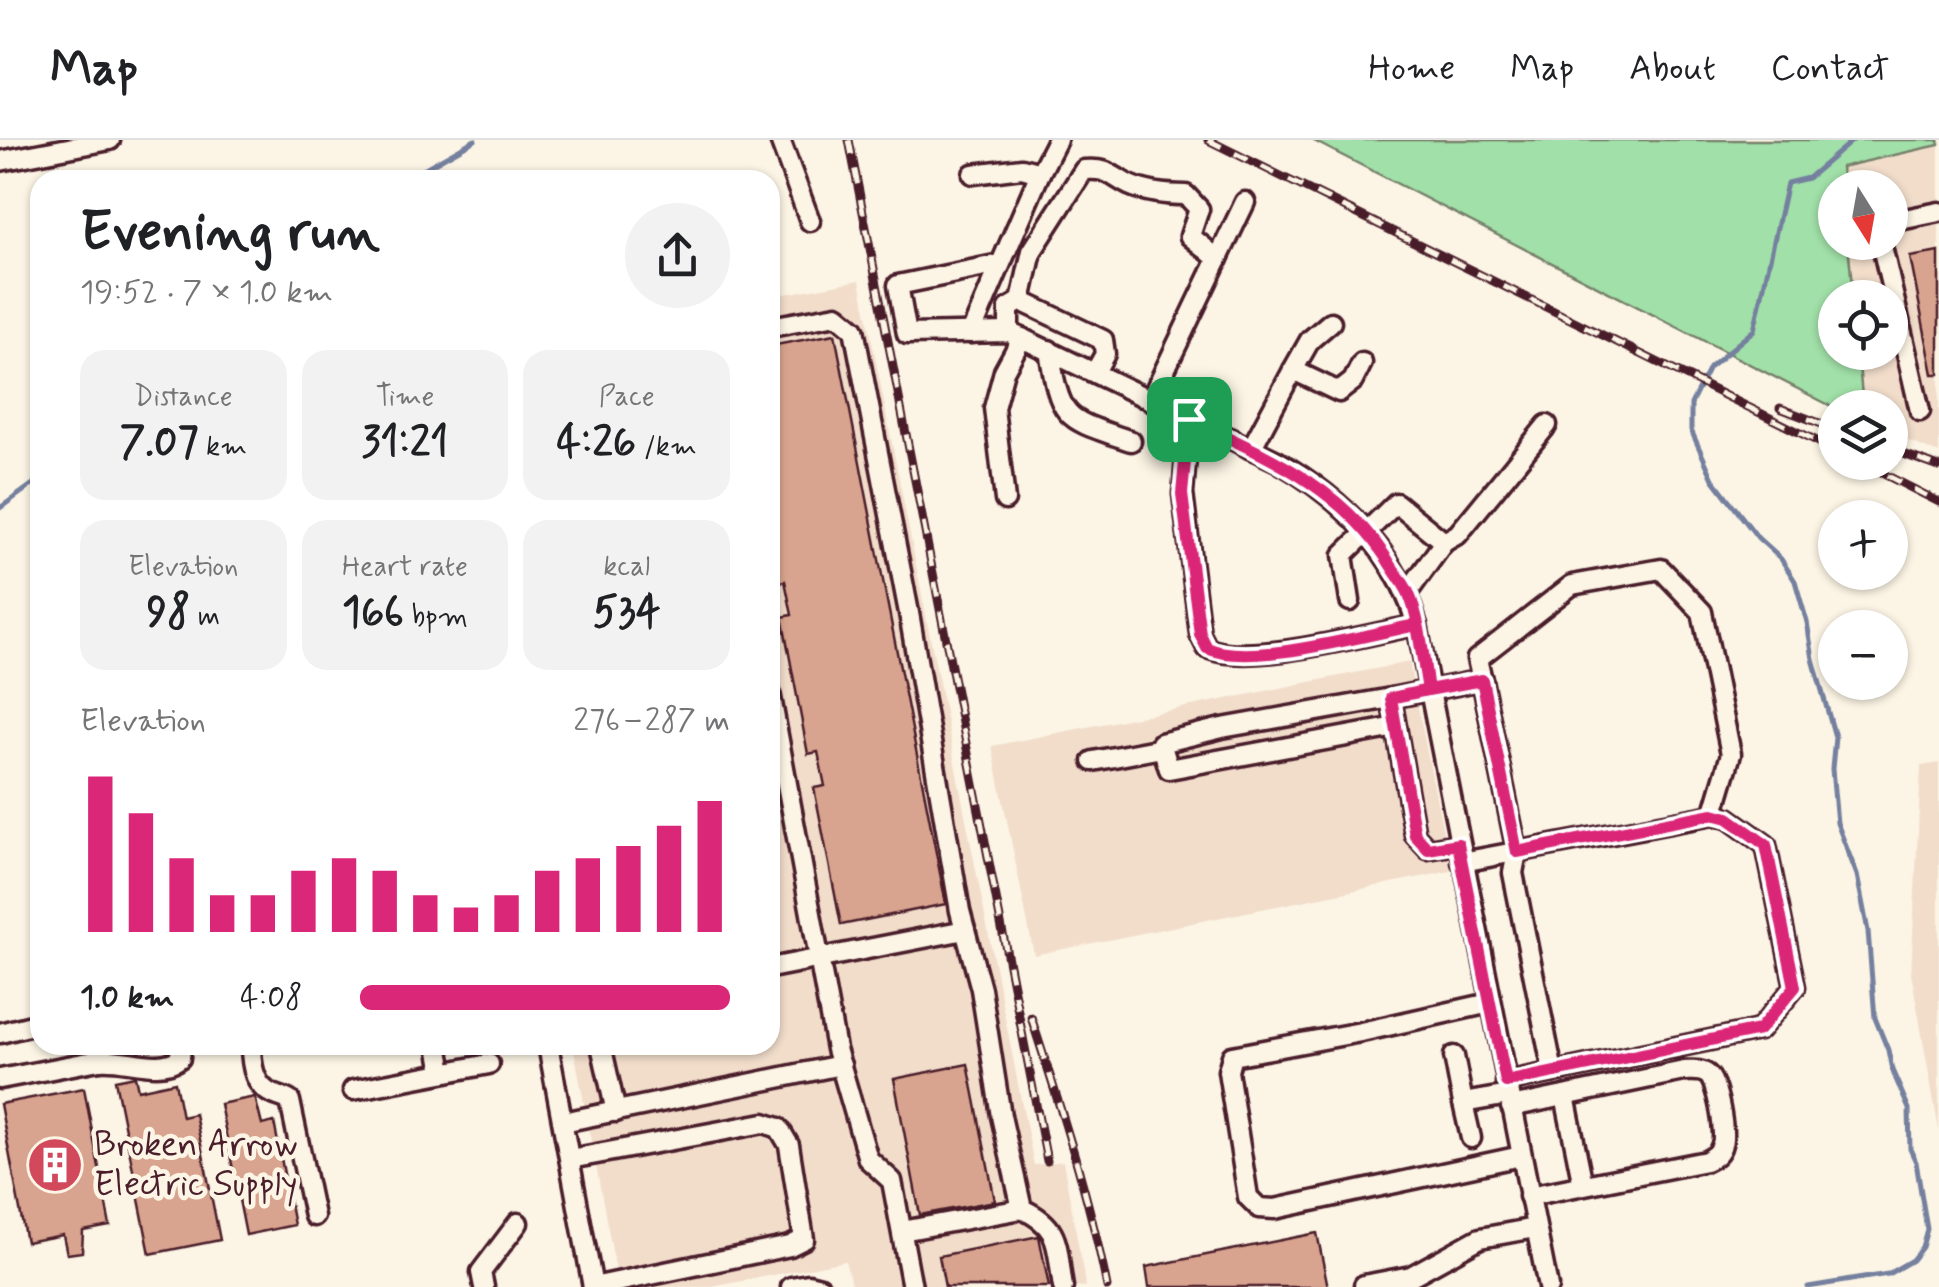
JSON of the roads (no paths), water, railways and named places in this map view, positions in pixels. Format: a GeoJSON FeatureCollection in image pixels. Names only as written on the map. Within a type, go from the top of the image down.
{"type":"FeatureCollection","features":[{"type":"Feature","properties":{"kind":"street"},"geometry":{"type":"LineString","coordinates":[[0,161],[110,140]]}},
{"type":"Feature","properties":{"kind":"street"},"geometry":{"type":"LineString","coordinates":[[780,140],[810,221]]}},
{"type":"Feature","properties":{"kind":"street"},"geometry":{"type":"LineString","coordinates":[[971,333],[1057,140]]}},
{"type":"Feature","properties":{"kind":"street"},"geometry":{"type":"LineString","coordinates":[[973,174],[1022,168],[1040,173]]}},
{"type":"Feature","properties":{"kind":"street"},"geometry":{"type":"LineString","coordinates":[[1005,500],[994,408],[1015,335],[1009,308],[1021,301],[1032,252],[1084,170],[1104,168],[1131,186],[1166,195],[1186,195],[1199,208],[1190,236],[1218,258]]}},
{"type":"Feature","properties":{"kind":"street"},"geometry":{"type":"LineString","coordinates":[[1151,399],[1245,202]]}},
{"type":"Feature","properties":{"kind":"street"},"geometry":{"type":"LineString","coordinates":[[1908,218],[1939,212]]}},
{"type":"Feature","properties":{"kind":"street"},"geometry":{"type":"LineString","coordinates":[[1885,260],[1920,411]]}},
{"type":"Feature","properties":{"kind":"street"},"geometry":{"type":"LineString","coordinates":[[1000,264],[898,285],[907,334],[1015,335],[1251,449],[1310,480],[1342,504],[1369,533],[1408,592],[1548,1287]]}},
{"type":"Feature","properties":{"kind":"street"},"geometry":{"type":"LineString","coordinates":[[1021,301],[1103,340],[1104,354],[1094,372]]}},
{"type":"Feature","properties":{"kind":"street"},"geometry":{"type":"LineString","coordinates":[[780,324],[837,315],[854,329],[965,930],[981,990],[1001,1116],[1022,1209]]}},
{"type":"Feature","properties":{"kind":"street"},"geometry":{"type":"LineString","coordinates":[[1251,449],[1310,340],[1331,322]]}},
{"type":"Feature","properties":{"kind":"street"},"geometry":{"type":"LineString","coordinates":[[1049,350],[1057,396],[1066,414],[1131,441]]}},
{"type":"Feature","properties":{"kind":"street"},"geometry":{"type":"LineString","coordinates":[[1292,370],[1339,392],[1353,381],[1362,363]]}},
{"type":"Feature","properties":{"kind":"street"},"geometry":{"type":"LineString","coordinates":[[1189,419],[1182,494],[1200,634],[1207,648],[1220,654],[1258,654],[1417,625]]}},
{"type":"Feature","properties":{"kind":"street"},"geometry":{"type":"LineString","coordinates":[[1408,592],[1444,542],[1458,534],[1546,424]]}},
{"type":"Feature","properties":{"kind":"street"},"geometry":{"type":"LineString","coordinates":[[1350,601],[1343,555],[1396,504],[1444,542]]}},
{"type":"Feature","properties":{"kind":"street"},"geometry":{"type":"LineString","coordinates":[[1553,1072],[1513,873],[1517,852],[1478,660],[1572,585],[1661,569],[1702,612],[1730,754],[1713,814]]}},
{"type":"Feature","properties":{"kind":"street"},"geometry":{"type":"LineString","coordinates":[[1396,727],[1169,769],[1162,748],[1163,740],[1482,680]]}},
{"type":"Feature","properties":{"kind":"street"},"geometry":{"type":"LineString","coordinates":[[1391,698],[1415,835],[1428,849],[1517,852],[1713,814],[1728,818],[1766,845],[1795,987],[1759,1030],[1553,1072],[1509,1094]]}},
{"type":"Feature","properties":{"kind":"street"},"geometry":{"type":"LineString","coordinates":[[1274,718],[1279,747]]}},
{"type":"Feature","properties":{"kind":"street"},"geometry":{"type":"LineString","coordinates":[[1093,761],[1162,748]]}},
{"type":"Feature","properties":{"kind":"street"},"geometry":{"type":"LineString","coordinates":[[780,781],[841,1065],[868,1159],[892,1182],[912,1287]]}},
{"type":"Feature","properties":{"kind":"street"},"geometry":{"type":"LineString","coordinates":[[780,966],[965,930]]}},
{"type":"Feature","properties":{"kind":"street"},"geometry":{"type":"LineString","coordinates":[[1490,1002],[1232,1056],[1228,1071],[1248,1197],[1259,1208],[1276,1209],[1521,1156]]}},
{"type":"Feature","properties":{"kind":"street"},"geometry":{"type":"LineString","coordinates":[[0,1033],[30,1026]]}},
{"type":"Feature","properties":{"kind":"street"},"geometry":{"type":"LineString","coordinates":[[0,1079],[88,1055]]}},
{"type":"Feature","properties":{"kind":"street"},"geometry":{"type":"LineString","coordinates":[[106,1055],[165,1065],[180,1055]]}},
{"type":"Feature","properties":{"kind":"street"},"geometry":{"type":"LineString","coordinates":[[252,1055],[254,1074],[261,1085],[290,1101],[314,1216]]}},
{"type":"Feature","properties":{"kind":"street"},"geometry":{"type":"LineString","coordinates":[[440,1055],[443,1072]]}},
{"type":"Feature","properties":{"kind":"street"},"geometry":{"type":"LineString","coordinates":[[550,1055],[592,1287],[790,1246],[804,1239],[789,1145],[779,1128],[764,1123],[570,1159]]}},
{"type":"Feature","properties":{"kind":"street"},"geometry":{"type":"LineString","coordinates":[[603,1055],[616,1112]]}},
{"type":"Feature","properties":{"kind":"street"},"geometry":{"type":"LineString","coordinates":[[1454,1056],[1470,1138]]}},
{"type":"Feature","properties":{"kind":"street"},"geometry":{"type":"LineString","coordinates":[[353,1090],[489,1064]]}},
{"type":"Feature","properties":{"kind":"street"},"geometry":{"type":"LineString","coordinates":[[563,1122],[841,1065]]}},
{"type":"Feature","properties":{"kind":"street"},"geometry":{"type":"LineString","coordinates":[[1463,1102],[1509,1094],[1565,1096],[1684,1070],[1710,1076],[1724,1136],[1722,1148],[1714,1157],[1529,1196]]}},
{"type":"Feature","properties":{"kind":"street"},"geometry":{"type":"LineString","coordinates":[[1565,1096],[1583,1185]]}},
{"type":"Feature","properties":{"kind":"street"},"geometry":{"type":"LineString","coordinates":[[902,1231],[1022,1209],[1043,1218],[1052,1229],[1063,1287]]}},
{"type":"Feature","properties":{"kind":"street"},"geometry":{"type":"LineString","coordinates":[[480,1286],[481,1272],[518,1223]]}},
{"type":"Feature","properties":{"kind":"street"},"geometry":{"type":"LineString","coordinates":[[1364,1285],[1411,1276],[1480,1238],[1535,1228]]}},
{"type":"Feature","properties":{"kind":"street"},"geometry":{"type":"LineString","coordinates":[[790,1287],[820,1287]]}},
{"type":"Feature","properties":{"kind":"waterway"},"geometry":{"type":"LineString","coordinates":[[422,170],[475,140]]}},
{"type":"Feature","properties":{"kind":"waterway"},"geometry":{"type":"LineString","coordinates":[[1808,1287],[1888,1274],[1912,1260],[1922,1247],[1927,1229],[1916,1162],[1910,1149],[1909,1109],[1875,1018],[1868,931],[1857,875],[1837,823],[1832,769],[1835,737],[1807,622],[1795,581],[1781,559],[1758,538],[1713,479],[1691,430],[1691,404],[1709,368],[1754,330],[1787,183],[1808,178],[1853,140]]}},
{"type":"Feature","properties":{"kind":"waterway"},"geometry":{"type":"LineString","coordinates":[[0,508],[30,486]]}},
{"type":"Feature","properties":{"kind":"railway"},"geometry":{"type":"LineString","coordinates":[[849,140],[1047,1161]]}},
{"type":"Feature","properties":{"kind":"railway"},"geometry":{"type":"LineString","coordinates":[[1208,140],[1818,442]]}},
{"type":"Feature","properties":{"kind":"railway"},"geometry":{"type":"LineString","coordinates":[[1780,408],[1818,423]]}},
{"type":"Feature","properties":{"kind":"railway"},"geometry":{"type":"LineString","coordinates":[[1908,456],[1939,467]]}},
{"type":"Feature","properties":{"kind":"railway"},"geometry":{"type":"LineString","coordinates":[[1896,480],[1939,502]]}},
{"type":"Feature","properties":{"kind":"railway"},"geometry":{"type":"LineString","coordinates":[[1031,1017],[1083,1185],[1107,1287]]}},
{"type":"Feature","properties":{"kind":"place","name":"Broken Arrow Electric Supply"},"geometry":{"type":"Point","coordinates":[55,1165]}}]}
